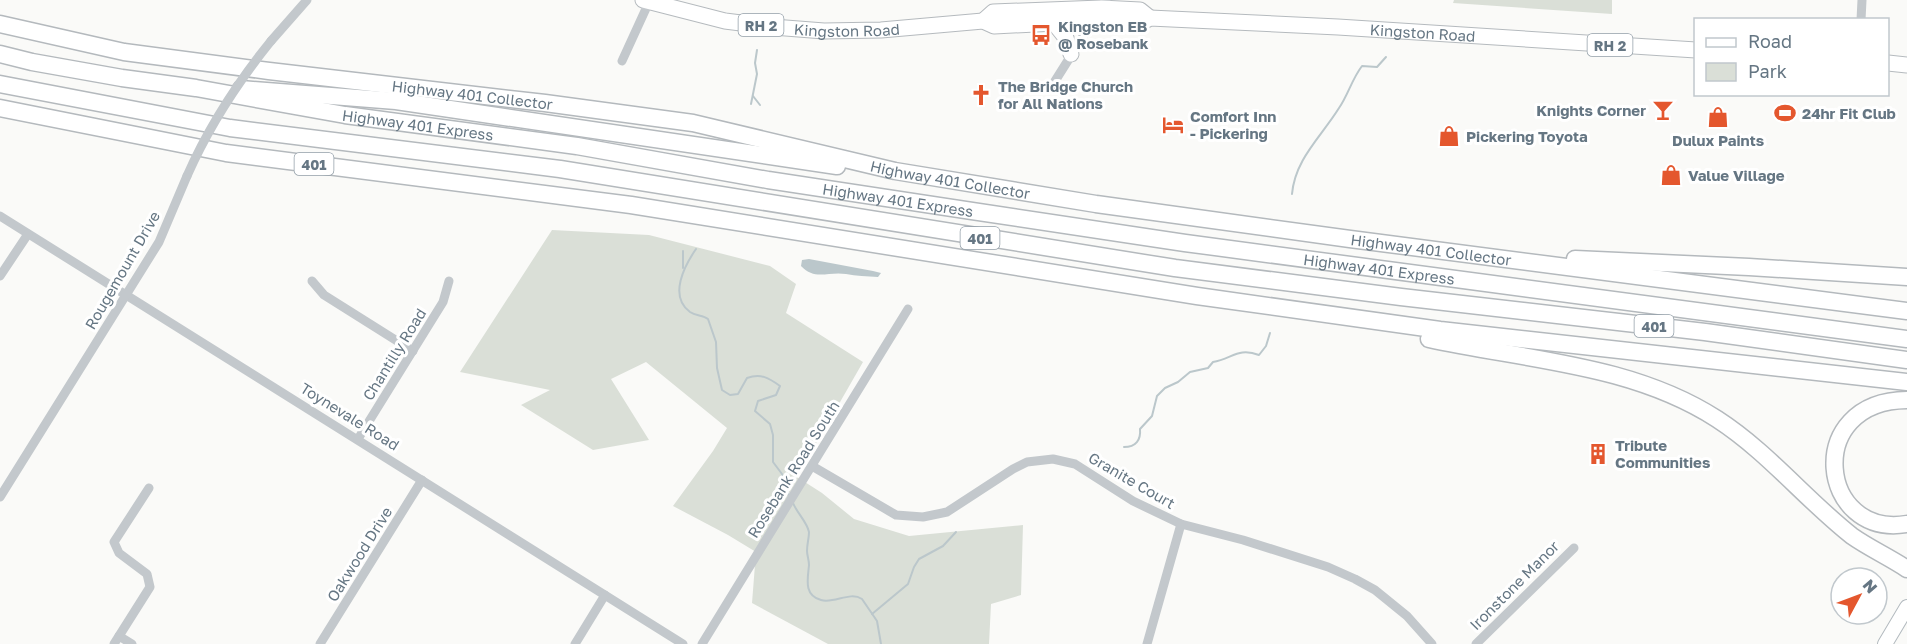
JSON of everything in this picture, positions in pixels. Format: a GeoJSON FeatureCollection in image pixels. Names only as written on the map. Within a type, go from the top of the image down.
{"type":"FeatureCollection","features":[{"type":"Feature","properties":{"kind":"highway","name":"Highway 401 Collector"},"geometry":{"type":"LineString","coordinates":[[0,24],[124,52],[545,102],[693,123],[895,171],[1096,204],[1907,310]]}},
{"type":"Feature","properties":{"kind":"highway","name":"Highway 401 Express"},"geometry":{"type":"LineString","coordinates":[[0,54],[122,78],[196,88],[345,115],[577,146],[768,180],[1173,241],[1907,339]]}},
{"type":"Feature","properties":{"kind":"highway","name":"Highway 401 Express"},"geometry":{"type":"LineString","coordinates":[[0,84],[230,128],[560,169],[1175,268],[1705,332],[1907,360]]}},
{"type":"Feature","properties":{"kind":"highway"},"geometry":{"type":"LineString","coordinates":[[196,88],[264,89],[396,101],[819,164],[895,171]]}},
{"type":"Feature","properties":{"kind":"highway","name":"401"},"geometry":{"type":"LineString","coordinates":[[0,108],[226,153],[632,205],[1084,279],[1308,312],[1440,330],[1907,382]]}},
{"type":"Feature","properties":{"kind":"highway"},"geometry":{"type":"LineString","coordinates":[[1499,258],[1616,260],[1907,277]]}},
{"type":"Feature","properties":{"kind":"highway"},"geometry":{"type":"LineString","coordinates":[[1308,312],[1438,340],[1587,368],[1679,398],[1717,419],[1756,448],[1853,536],[1907,568]]}},
{"type":"Feature","properties":{"kind":"highway"},"geometry":{"type":"LineString","coordinates":[[1907,400],[1876,404],[1854,418],[1836,446],[1834,466],[1838,486],[1860,514],[1878,524],[1907,524]]}},
{"type":"Feature","properties":{"kind":"main road","name":"Kingston Road"},"geometry":{"type":"LineString","coordinates":[[646,1],[725,21],[824,31],[881,30],[983,21],[994,26],[1092,22],[1141,23],[1150,18],[1338,27],[1694,50]]}},
{"type":"Feature","properties":{"kind":"main road","name":"Kingston Road"},"geometry":{"type":"LineString","coordinates":[[983,21],[993,12],[1103,4],[1131,5],[1150,18]]}},
{"type":"Feature","properties":{"kind":"main road"},"geometry":{"type":"LineString","coordinates":[[1054,23],[1066,38],[1071,54]]}},
{"type":"Feature","properties":{"kind":"main road"},"geometry":{"type":"LineString","coordinates":[[1889,63],[1907,65]]}},
{"type":"Feature","properties":{"kind":"main road"},"geometry":{"type":"LineString","coordinates":[[1894,644],[1907,606]]}},
{"type":"Feature","properties":{"kind":"main road"},"geometry":{"type":"LineString","coordinates":[[1885,644],[1902,624]]}},
{"type":"Feature","properties":{"kind":"street","name":"Rougemount Drive"},"geometry":{"type":"LineString","coordinates":[[0,497],[159,242],[202,141],[226,100],[271,41],[307,0]]}},
{"type":"Feature","properties":{"kind":"street"},"geometry":{"type":"LineString","coordinates":[[1862,0],[1862,18]]}},
{"type":"Feature","properties":{"kind":"street"},"geometry":{"type":"LineString","coordinates":[[622,61],[646,1]]}},
{"type":"Feature","properties":{"kind":"street"},"geometry":{"type":"LineString","coordinates":[[1050,89],[1103,4]]}},
{"type":"Feature","properties":{"kind":"street","name":"Toynevale Road"},"geometry":{"type":"LineString","coordinates":[[0,216],[683,644]]}},
{"type":"Feature","properties":{"kind":"street"},"geometry":{"type":"LineString","coordinates":[[0,276],[28,234]]}},
{"type":"Feature","properties":{"kind":"street","name":"Chantilly Road"},"geometry":{"type":"LineString","coordinates":[[358,439],[443,302],[449,281]]}},
{"type":"Feature","properties":{"kind":"street"},"geometry":{"type":"LineString","coordinates":[[312,282],[324,295],[413,351]]}},
{"type":"Feature","properties":{"kind":"street","name":"Rosebank Road South"},"geometry":{"type":"LineString","coordinates":[[702,644],[908,309]]}},
{"type":"Feature","properties":{"kind":"street","name":"Granite Court"},"geometry":{"type":"LineString","coordinates":[[812,466],[896,515],[923,517],[947,512],[1028,462],[1053,459],[1080,465],[1133,501],[1181,524],[1243,540],[1328,567],[1355,579],[1375,590],[1407,616],[1431,644]]}},
{"type":"Feature","properties":{"kind":"street","name":"Oakwood Drive"},"geometry":{"type":"LineString","coordinates":[[320,644],[422,480]]}},
{"type":"Feature","properties":{"kind":"street"},"geometry":{"type":"LineString","coordinates":[[132,644],[117,640],[150,587],[147,574],[119,554],[114,542],[149,488]]}},
{"type":"Feature","properties":{"kind":"street"},"geometry":{"type":"LineString","coordinates":[[1147,644],[1181,524]]}},
{"type":"Feature","properties":{"kind":"street","name":"Ironstone Manor"},"geometry":{"type":"LineString","coordinates":[[1476,644],[1574,548]]}},
{"type":"Feature","properties":{"kind":"street"},"geometry":{"type":"LineString","coordinates":[[575,644],[605,595]]}},
{"type":"Feature","properties":{"kind":"green space"},"geometry":{"type":"Polygon","coordinates":[[[1454,0],[1612,0],[1612,14],[1453,3],[1454,0]]]}},
{"type":"Feature","properties":{"kind":"green space"},"geometry":{"type":"Polygon","coordinates":[[[552,230],[649,235],[770,266],[796,284],[786,313],[863,362],[797,477],[822,493],[854,519],[909,536],[1023,525],[1021,595],[991,604],[989,644],[828,644],[752,603],[756,552],[673,506],[727,428],[646,362],[611,379],[649,440],[593,450],[521,405],[550,390],[460,372],[552,230]]]}},
{"type":"Feature","properties":{"kind":"shaded area"},"geometry":{"type":"Polygon","coordinates":[[[809,259],[881,273],[878,277],[811,273],[801,266],[802,260],[809,259]]]}},
{"type":"Feature","properties":{"kind":"waterway"},"geometry":{"type":"LineString","coordinates":[[751,104],[757,74],[755,63],[757,50]]}},
{"type":"Feature","properties":{"kind":"waterway"},"geometry":{"type":"LineString","coordinates":[[1292,194],[1294,181],[1303,159],[1332,119],[1362,66],[1377,67],[1386,57]]}},
{"type":"Feature","properties":{"kind":"waterway"},"geometry":{"type":"LineString","coordinates":[[753,96],[760,105]]}},
{"type":"Feature","properties":{"kind":"waterway"},"geometry":{"type":"LineString","coordinates":[[696,249],[683,272],[679,289],[680,298],[690,312],[708,319],[716,342],[717,368],[722,390],[730,395],[738,394],[747,378],[757,376],[780,386],[776,395],[758,401],[755,411],[770,424],[773,435],[773,462],[782,474],[789,496]]}},
{"type":"Feature","properties":{"kind":"waterway"},"geometry":{"type":"LineString","coordinates":[[683,251],[683,268]]}},
{"type":"Feature","properties":{"kind":"waterway"},"geometry":{"type":"LineString","coordinates":[[1124,447],[1132,446],[1137,442],[1140,429],[1152,416],[1157,396],[1165,388],[1178,382],[1190,372],[1208,368],[1213,362],[1246,352],[1259,355],[1266,346],[1270,333]]}},
{"type":"Feature","properties":{"kind":"waterway"},"geometry":{"type":"LineString","coordinates":[[793,503],[809,532],[808,586],[811,594],[815,598],[826,601],[852,596],[862,599],[877,621],[881,644]]}},
{"type":"Feature","properties":{"kind":"waterway"},"geometry":{"type":"LineString","coordinates":[[872,614],[908,584],[919,559],[943,546],[956,532]]}},
{"type":"Feature","properties":{"kind":"place","name":"Kingston EB @ Rosebank"},"geometry":{"type":"Point","coordinates":[1041,35]}},
{"type":"Feature","properties":{"kind":"place","name":"The Bridge Church for All Nations"},"geometry":{"type":"Point","coordinates":[981,95]}},
{"type":"Feature","properties":{"kind":"place","name":"Knights Corner"},"geometry":{"type":"Point","coordinates":[1663,110]}},
{"type":"Feature","properties":{"kind":"place","name":"24hr Fit Club"},"geometry":{"type":"Point","coordinates":[1785,113]}},
{"type":"Feature","properties":{"kind":"place","name":"Dulux Paints"},"geometry":{"type":"Point","coordinates":[1718,117]}},
{"type":"Feature","properties":{"kind":"place","name":"Comfort Inn - Pickering"},"geometry":{"type":"Point","coordinates":[1173,125]}},
{"type":"Feature","properties":{"kind":"place","name":"Pickering Toyota"},"geometry":{"type":"Point","coordinates":[1449,136]}},
{"type":"Feature","properties":{"kind":"place","name":"Value Village"},"geometry":{"type":"Point","coordinates":[1671,175]}},
{"type":"Feature","properties":{"kind":"place","name":"Tribute Communities"},"geometry":{"type":"Point","coordinates":[1598,454]}}]}
